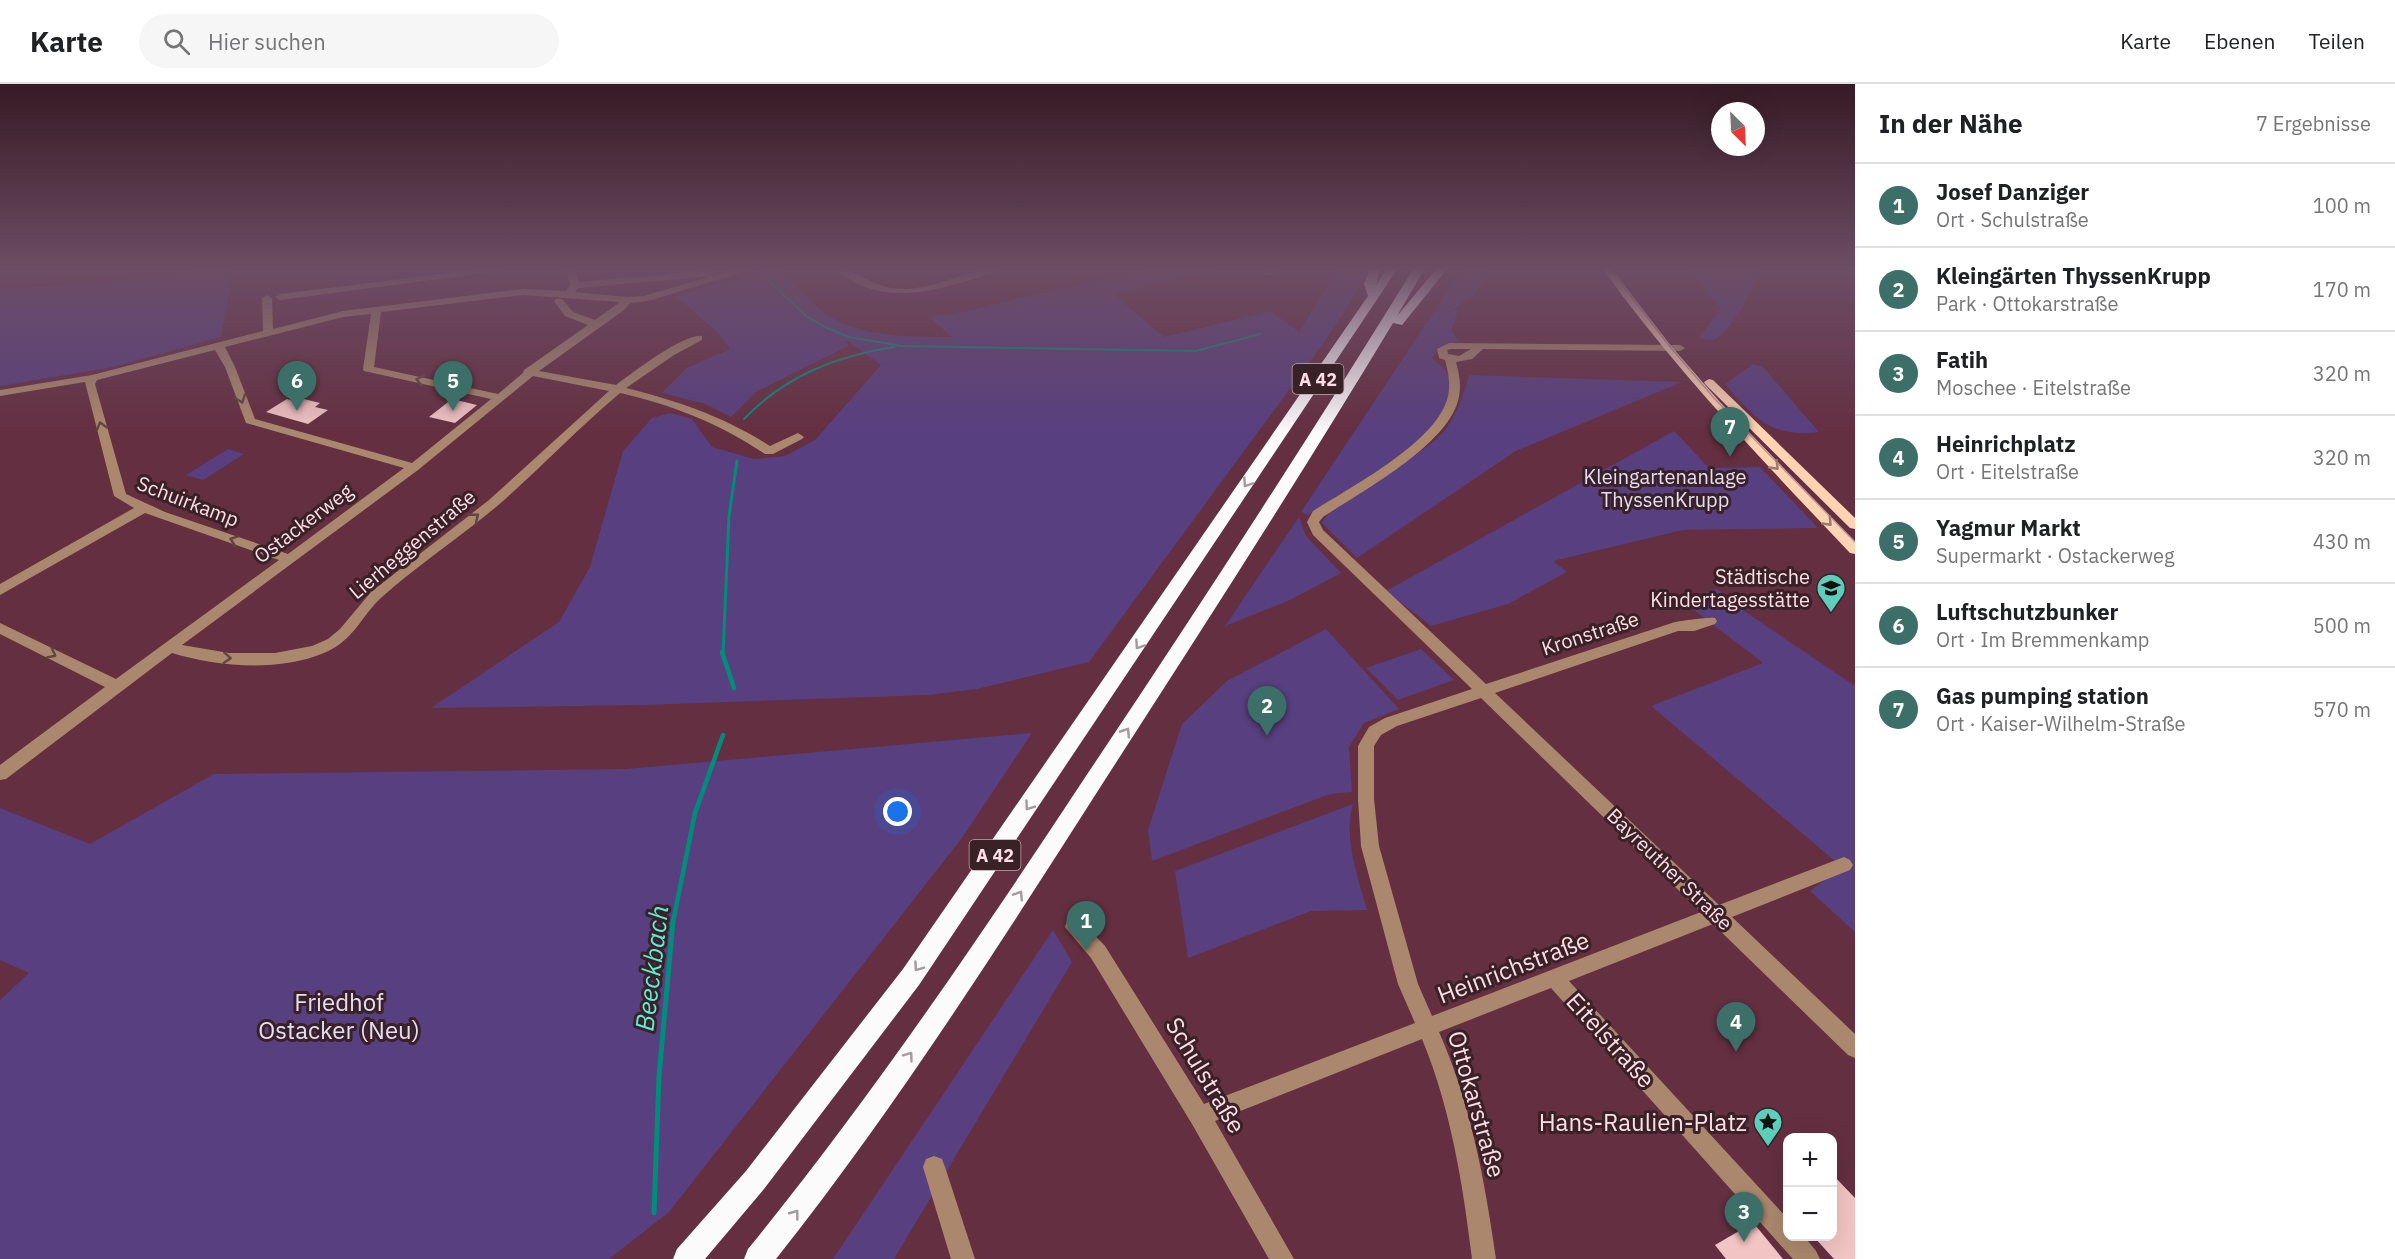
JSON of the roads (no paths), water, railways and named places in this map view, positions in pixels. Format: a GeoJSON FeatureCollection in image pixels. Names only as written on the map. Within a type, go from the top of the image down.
{"type":"FeatureCollection","features":[{"type":"Feature","properties":{"kind":"highway","name":"A 42"},"geometry":{"type":"LineString","coordinates":[[687,1259],[755,1180],[911,977],[1357,323]]}},
{"type":"Feature","properties":{"kind":"highway","name":"A 42"},"geometry":{"type":"LineString","coordinates":[[758,1259],[794,1215],[948,1003],[1128,729],[1387,323]]}},
{"type":"Feature","properties":{"kind":"highway"},"geometry":{"type":"LineString","coordinates":[[1376,341],[1396,323]]}},
{"type":"Feature","properties":{"kind":"main road"},"geometry":{"type":"LineString","coordinates":[[1648,323],[1667,348],[1855,525]]}},
{"type":"Feature","properties":{"kind":"main road"},"geometry":{"type":"LineString","coordinates":[[1660,323],[1703,382],[1855,550]]}},
{"type":"Feature","properties":{"kind":"street"},"geometry":{"type":"LineString","coordinates":[[268,323],[268,332]]}},
{"type":"Feature","properties":{"kind":"street"},"geometry":{"type":"LineString","coordinates":[[0,393],[92,378],[305,323]]}},
{"type":"Feature","properties":{"kind":"street"},"geometry":{"type":"LineString","coordinates":[[374,323],[369,369],[498,397]]}},
{"type":"Feature","properties":{"kind":"street","name":"Ostackerweg"},"geometry":{"type":"LineString","coordinates":[[0,774],[115,686],[414,467],[528,372],[595,324]]}},
{"type":"Feature","properties":{"kind":"street","name":"Lierheggenstraße"},"geometry":{"type":"LineString","coordinates":[[170,647],[190,654],[242,659],[295,656],[333,643],[345,634],[363,608],[376,595],[505,492],[628,378],[672,350],[698,338]]}},
{"type":"Feature","properties":{"kind":"street"},"geometry":{"type":"LineString","coordinates":[[218,345],[230,367],[250,421],[414,467]]}},
{"type":"Feature","properties":{"kind":"street","name":"Bayreuther Straße"},"geometry":{"type":"LineString","coordinates":[[1667,348],[1449,346],[1442,350],[1443,356],[1450,359],[1455,387],[1451,405],[1442,421],[1404,457],[1318,514],[1313,522],[1318,532],[1855,1048]]}},
{"type":"Feature","properties":{"kind":"street"},"geometry":{"type":"LineString","coordinates":[[1667,348],[1680,348]]}},
{"type":"Feature","properties":{"kind":"street"},"geometry":{"type":"LineString","coordinates":[[528,372],[660,398],[729,426],[769,450],[798,437]]}},
{"type":"Feature","properties":{"kind":"street","name":"Schuirkamp"},"geometry":{"type":"LineString","coordinates":[[92,378],[90,384],[120,495],[160,515],[290,559]]}},
{"type":"Feature","properties":{"kind":"street"},"geometry":{"type":"LineString","coordinates":[[0,590],[145,507]]}},
{"type":"Feature","properties":{"kind":"street","name":"Kronstraße"},"geometry":{"type":"LineString","coordinates":[[1484,691],[1677,626],[1694,626],[1710,621]]}},
{"type":"Feature","properties":{"kind":"street"},"geometry":{"type":"LineString","coordinates":[[0,628],[115,686]]}},
{"type":"Feature","properties":{"kind":"street","name":"Ottokarstraße"},"geometry":{"type":"LineString","coordinates":[[1484,691],[1391,722],[1375,731],[1366,746],[1366,800],[1370,846],[1408,984],[1441,1060],[1457,1111],[1476,1198],[1484,1259]]}},
{"type":"Feature","properties":{"kind":"street","name":"Heinrichstraße"},"geometry":{"type":"LineString","coordinates":[[1200,1116],[1844,865]]}},
{"type":"Feature","properties":{"kind":"street","name":"Schulstraße"},"geometry":{"type":"LineString","coordinates":[[1074,927],[1098,952],[1200,1116],[1282,1259]]}},
{"type":"Feature","properties":{"kind":"street","name":"Eitelstraße"},"geometry":{"type":"LineString","coordinates":[[1554,978],[1783,1230]]}},
{"type":"Feature","properties":{"kind":"street"},"geometry":{"type":"LineString","coordinates":[[934,1167],[963,1259]]}},
{"type":"Feature","properties":{"kind":"street","name":"Eitelstraße"},"geometry":{"type":"LineString","coordinates":[[1792,1241],[1808,1259]]}},
{"type":"Feature","properties":{"kind":"waterway"},"geometry":{"type":"LineString","coordinates":[[818,323],[849,337],[902,346],[1196,351],[1260,334]]}},
{"type":"Feature","properties":{"kind":"waterway","name":"Beeckbach"},"geometry":{"type":"LineString","coordinates":[[744,419],[777,391],[813,370],[852,356],[894,347]]}},
{"type":"Feature","properties":{"kind":"waterway","name":"Beeckbach"},"geometry":{"type":"LineString","coordinates":[[723,654],[729,516],[737,461]]}},
{"type":"Feature","properties":{"kind":"waterway","name":"Beeckbach"},"geometry":{"type":"LineString","coordinates":[[722,652],[734,688]]}},
{"type":"Feature","properties":{"kind":"waterway","name":"Beeckbach"},"geometry":{"type":"LineString","coordinates":[[673,922],[695,813],[723,735]]}},
{"type":"Feature","properties":{"kind":"waterway","name":"Beeckbach"},"geometry":{"type":"LineString","coordinates":[[654,1213],[659,1076],[673,921]]}},
{"type":"Feature","properties":{"kind":"tram line"},"geometry":{"type":"LineString","coordinates":[[1651,323],[1714,398],[1855,542]]}},
{"type":"Feature","properties":{"kind":"place","name":"Luftschutzbunker"},"geometry":{"type":"Point","coordinates":[297,411]}},
{"type":"Feature","properties":{"kind":"place","name":"Yagmur Markt"},"geometry":{"type":"Point","coordinates":[453,411]}},
{"type":"Feature","properties":{"kind":"place","name":"Gas pumping station"},"geometry":{"type":"Point","coordinates":[1730,457]}},
{"type":"Feature","properties":{"kind":"place","name":"Städtische Kindertagesstätte"},"geometry":{"type":"Point","coordinates":[1831,614]}},
{"type":"Feature","properties":{"kind":"place","name":"Kleingärten ThyssenKrupp"},"geometry":{"type":"Point","coordinates":[1267,736]}},
{"type":"Feature","properties":{"kind":"place","name":"Josef Danziger"},"geometry":{"type":"Point","coordinates":[1086,951]}},
{"type":"Feature","properties":{"kind":"place","name":"Heinrichplatz"},"geometry":{"type":"Point","coordinates":[1736,1052]}},
{"type":"Feature","properties":{"kind":"place","name":"Hans-Raulien-Platz"},"geometry":{"type":"Point","coordinates":[1768,1148]}},
{"type":"Feature","properties":{"kind":"place","name":"Fatih"},"geometry":{"type":"Point","coordinates":[1744,1242]}},
{"type":"Feature","properties":{"kind":"park label","name":"Kleingartenanlage ThyssenKrupp"},"geometry":{"type":"Point","coordinates":[1665,488]}},
{"type":"Feature","properties":{"kind":"park label","name":"Friedhof Ostacker (Neu)"},"geometry":{"type":"Point","coordinates":[339,1016]}}]}
